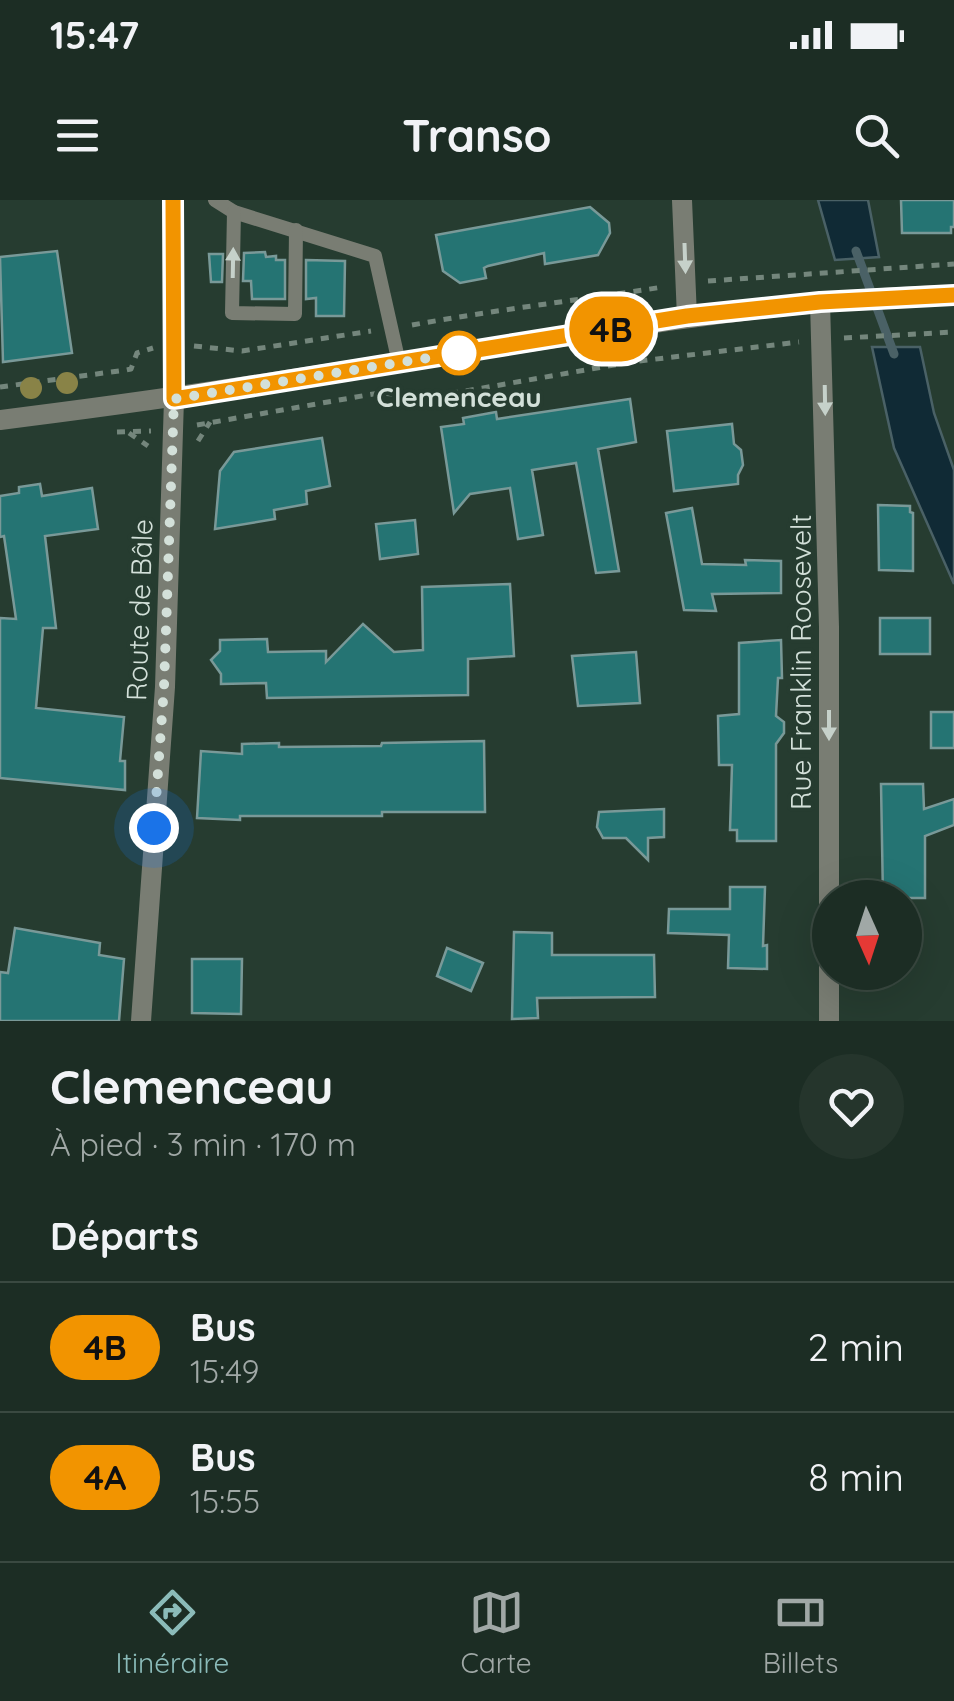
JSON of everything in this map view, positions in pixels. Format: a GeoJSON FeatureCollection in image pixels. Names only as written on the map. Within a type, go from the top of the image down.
{"type":"FeatureCollection","features":[{"type":"Feature","properties":{"kind":"street","name":"Route de Bâle"},"geometry":{"type":"LineString","coordinates":[[141,1021],[164,687],[174,430],[173,200]]}},
{"type":"Feature","properties":{"kind":"street"},"geometry":{"type":"LineString","coordinates":[[682,200],[687,316]]}},
{"type":"Feature","properties":{"kind":"street"},"geometry":{"type":"LineString","coordinates":[[0,420],[174,399],[687,316],[820,302],[954,295]]}},
{"type":"Feature","properties":{"kind":"street","name":"Rue Franklin Roosevelt"},"geometry":{"type":"LineString","coordinates":[[820,302],[829,627],[829,1021]]}},
{"type":"Feature","properties":{"kind":"lane"},"geometry":{"type":"LineString","coordinates":[[215,200],[234,212],[375,256],[399,363]]}},
{"type":"Feature","properties":{"kind":"lane"},"geometry":{"type":"LineString","coordinates":[[234,212],[232,313],[294,314],[296,230]]}},
{"type":"Feature","properties":{"kind":"path"},"geometry":{"type":"LineString","coordinates":[[0,387],[131,369],[141,350],[207,346],[242,351],[473,312],[509,311],[686,284],[954,264]]}},
{"type":"Feature","properties":{"kind":"path"},"geometry":{"type":"LineString","coordinates":[[113,432],[174,430],[379,393],[412,396],[460,392],[631,362],[823,340],[954,332]]}},
{"type":"Feature","properties":{"kind":"water"},"geometry":{"type":"Polygon","coordinates":[[[818,200],[868,200],[879,257],[835,260],[818,200]]]}},
{"type":"Feature","properties":{"kind":"water"},"geometry":{"type":"Polygon","coordinates":[[[872,347],[920,347],[934,413],[954,470],[954,584],[894,448],[872,347]]]}},
{"type":"Feature","properties":{"kind":"building"},"geometry":{"type":"Polygon","coordinates":[[[901,200],[954,200],[951,233],[902,233],[901,200]]]}},
{"type":"Feature","properties":{"kind":"building"},"geometry":{"type":"Polygon","coordinates":[[[590,207],[609,223],[610,233],[598,255],[545,264],[544,253],[488,266],[484,268],[486,278],[460,283],[443,271],[436,235],[590,207]]]}},
{"type":"Feature","properties":{"kind":"building"},"geometry":{"type":"Polygon","coordinates":[[[57,251],[72,353],[3,362],[0,257],[57,251]]]}},
{"type":"Feature","properties":{"kind":"building"},"geometry":{"type":"Polygon","coordinates":[[[265,252],[266,257],[285,260],[285,299],[252,299],[251,281],[243,281],[244,253],[265,252]]]}},
{"type":"Feature","properties":{"kind":"building"},"geometry":{"type":"Polygon","coordinates":[[[209,254],[223,254],[222,282],[211,282],[209,254]]]}},
{"type":"Feature","properties":{"kind":"building"},"geometry":{"type":"Polygon","coordinates":[[[306,260],[345,261],[344,316],[316,316],[316,298],[306,299],[306,260]]]}},
{"type":"Feature","properties":{"kind":"building"},"geometry":{"type":"Polygon","coordinates":[[[630,399],[636,442],[598,449],[619,571],[596,573],[576,463],[532,470],[543,535],[518,539],[510,488],[470,494],[454,513],[441,427],[464,424],[463,418],[496,412],[497,419],[630,399]]]}},
{"type":"Feature","properties":{"kind":"building"},"geometry":{"type":"Polygon","coordinates":[[[732,424],[734,444],[741,450],[743,465],[738,484],[674,491],[667,431],[732,424]]]}},
{"type":"Feature","properties":{"kind":"building"},"geometry":{"type":"Polygon","coordinates":[[[322,438],[330,486],[306,491],[307,504],[274,510],[275,519],[215,529],[220,471],[234,452],[322,438]]]}},
{"type":"Feature","properties":{"kind":"building"},"geometry":{"type":"Polygon","coordinates":[[[40,484],[42,496],[92,488],[98,529],[45,536],[56,628],[43,628],[36,708],[124,717],[120,761],[125,761],[125,790],[0,778],[0,618],[16,619],[4,536],[0,537],[0,496],[19,493],[19,487],[40,484]]]}},
{"type":"Feature","properties":{"kind":"building"},"geometry":{"type":"Polygon","coordinates":[[[878,505],[910,506],[913,571],[879,570],[878,505]]]}},
{"type":"Feature","properties":{"kind":"building"},"geometry":{"type":"Polygon","coordinates":[[[692,508],[702,564],[781,561],[781,593],[712,594],[716,611],[684,610],[666,513],[692,508]]]}},
{"type":"Feature","properties":{"kind":"building"},"geometry":{"type":"Polygon","coordinates":[[[415,520],[418,554],[380,559],[376,524],[415,520]]]}},
{"type":"Feature","properties":{"kind":"building"},"geometry":{"type":"Polygon","coordinates":[[[510,584],[514,656],[468,659],[468,695],[267,698],[266,683],[221,684],[221,674],[211,660],[220,651],[220,640],[267,639],[268,652],[326,651],[326,662],[363,624],[394,652],[423,650],[422,587],[510,584]]]}},
{"type":"Feature","properties":{"kind":"building"},"geometry":{"type":"Polygon","coordinates":[[[880,618],[930,618],[930,654],[880,654],[880,618]]]}},
{"type":"Feature","properties":{"kind":"building"},"geometry":{"type":"Polygon","coordinates":[[[781,640],[782,678],[778,678],[776,716],[784,722],[784,733],[776,744],[776,841],[737,841],[737,830],[730,830],[732,765],[719,765],[718,716],[739,714],[739,643],[781,640]]]}},
{"type":"Feature","properties":{"kind":"building"},"geometry":{"type":"Polygon","coordinates":[[[636,652],[640,703],[578,706],[572,656],[636,652]]]}},
{"type":"Feature","properties":{"kind":"building"},"geometry":{"type":"Polygon","coordinates":[[[931,712],[954,712],[954,748],[931,748],[931,712]]]}},
{"type":"Feature","properties":{"kind":"building"},"geometry":{"type":"Polygon","coordinates":[[[484,741],[485,812],[197,818],[201,751],[242,754],[242,744],[381,746],[484,741]]]}},
{"type":"Feature","properties":{"kind":"building"},"geometry":{"type":"Polygon","coordinates":[[[881,784],[923,784],[924,809],[954,799],[954,825],[925,836],[925,898],[922,880],[883,880],[881,784]]]}},
{"type":"Feature","properties":{"kind":"building"},"geometry":{"type":"Polygon","coordinates":[[[664,809],[664,837],[648,838],[648,860],[626,838],[603,838],[597,827],[599,812],[664,809]]]}},
{"type":"Feature","properties":{"kind":"building"},"geometry":{"type":"Polygon","coordinates":[[[730,887],[765,887],[763,946],[767,945],[767,969],[728,968],[729,935],[668,933],[669,909],[730,909],[730,887]]]}},
{"type":"Feature","properties":{"kind":"building"},"geometry":{"type":"Polygon","coordinates":[[[15,928],[100,943],[99,955],[124,959],[119,1021],[0,1021],[0,972],[8,973],[15,928]]]}},
{"type":"Feature","properties":{"kind":"building"},"geometry":{"type":"Polygon","coordinates":[[[514,932],[552,933],[552,955],[654,955],[655,997],[537,998],[538,1018],[512,1019],[514,932]]]}},
{"type":"Feature","properties":{"kind":"building"},"geometry":{"type":"Polygon","coordinates":[[[447,948],[483,963],[471,991],[437,976],[447,948]]]}},
{"type":"Feature","properties":{"kind":"building"},"geometry":{"type":"Polygon","coordinates":[[[192,959],[242,959],[241,1014],[192,1013],[192,959]]]}},
{"type":"Feature","properties":{"kind":"waterway"},"geometry":{"type":"LineString","coordinates":[[856,251],[894,354]]}},
{"type":"Feature","properties":{"kind":"bus line","name":"4B"},"geometry":{"type":"LineString","coordinates":[[173,200],[174,399],[687,316],[820,302],[954,295]]}},
{"type":"Feature","properties":{"kind":"place","name":"Clemenceau"},"geometry":{"type":"Point","coordinates":[459,353]}},
{"type":"Feature","properties":{"kind":"route"},"geometry":{"type":"LineString","coordinates":[[154,828],[164,687],[174,399],[459,353]]}}]}
